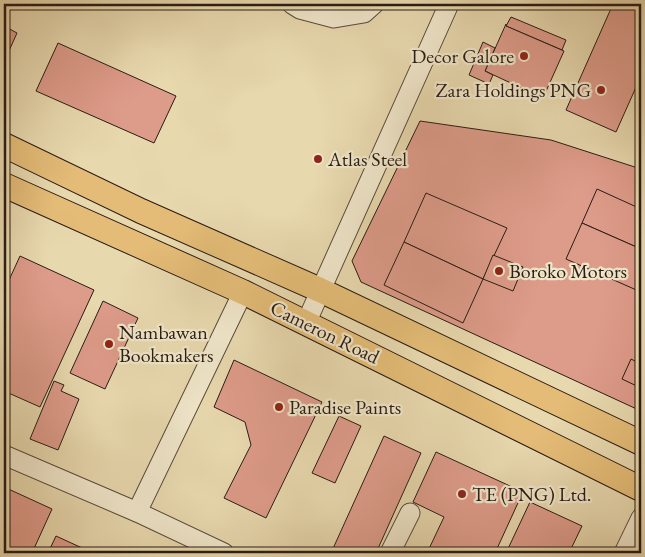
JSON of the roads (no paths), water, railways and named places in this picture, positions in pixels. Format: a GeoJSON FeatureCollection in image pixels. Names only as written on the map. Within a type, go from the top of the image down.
{"type":"FeatureCollection","features":[{"type":"Feature","properties":{"kind":"main road","name":"Cameron Road"},"geometry":{"type":"LineString","coordinates":[[4,145],[141,211],[320,290],[641,443]]}},
{"type":"Feature","properties":{"kind":"main road","name":"Cameron Road"},"geometry":{"type":"LineString","coordinates":[[4,185],[306,322],[641,490]]}},
{"type":"Feature","properties":{"kind":"street"},"geometry":{"type":"LineString","coordinates":[[292,4],[300,9],[334,18],[364,13],[374,4]]}},
{"type":"Feature","properties":{"kind":"street"},"geometry":{"type":"LineString","coordinates":[[306,322],[449,4]]}},
{"type":"Feature","properties":{"kind":"street"},"geometry":{"type":"LineString","coordinates":[[137,512],[243,292]]}},
{"type":"Feature","properties":{"kind":"street"},"geometry":{"type":"LineString","coordinates":[[4,455],[137,512],[224,553]]}},
{"type":"Feature","properties":{"kind":"street"},"geometry":{"type":"LineString","coordinates":[[390,553],[410,514]]}},
{"type":"Feature","properties":{"kind":"street"},"geometry":{"type":"LineString","coordinates":[[624,553],[641,518]]}},
{"type":"Feature","properties":{"kind":"place","name":"Decor Galore"},"geometry":{"type":"Point","coordinates":[524,56]}},
{"type":"Feature","properties":{"kind":"place","name":"Zara Holdings PNG"},"geometry":{"type":"Point","coordinates":[601,90]}},
{"type":"Feature","properties":{"kind":"place","name":"Atlas Steel"},"geometry":{"type":"Point","coordinates":[318,159]}},
{"type":"Feature","properties":{"kind":"place","name":"Boroko Motors"},"geometry":{"type":"Point","coordinates":[499,271]}},
{"type":"Feature","properties":{"kind":"place","name":"Nambawan Bookmakers"},"geometry":{"type":"Point","coordinates":[109,344]}},
{"type":"Feature","properties":{"kind":"place","name":"Paradise Paints"},"geometry":{"type":"Point","coordinates":[279,407]}},
{"type":"Feature","properties":{"kind":"place","name":"TE (PNG) Ltd."},"geometry":{"type":"Point","coordinates":[462,494]}}]}
